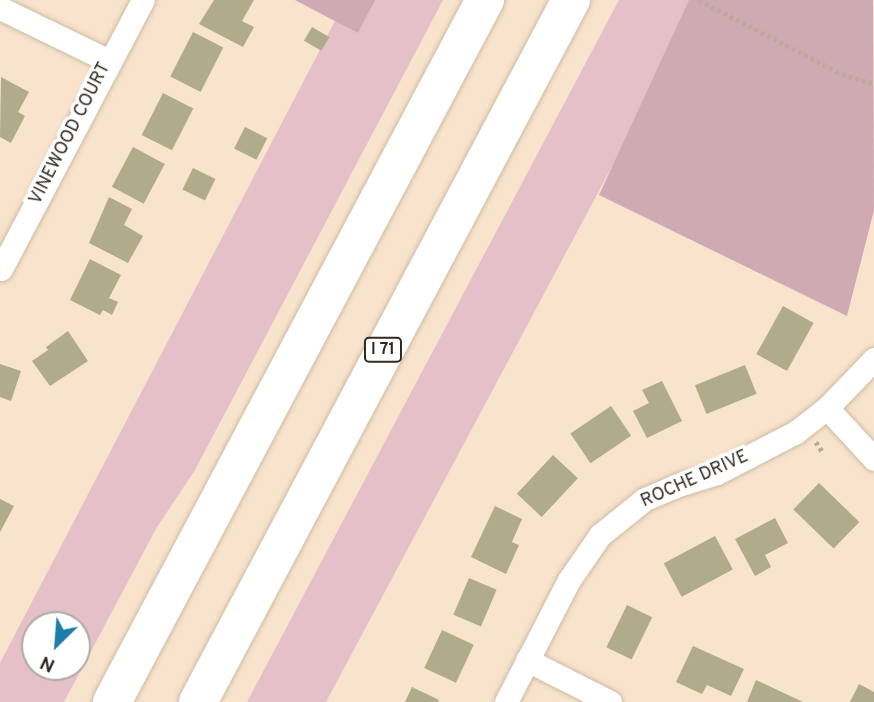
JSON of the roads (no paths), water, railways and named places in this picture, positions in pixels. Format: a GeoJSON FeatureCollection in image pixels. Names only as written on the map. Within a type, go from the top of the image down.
{"type":"FeatureCollection","features":[{"type":"Feature","properties":{"kind":"highway"},"geometry":{"type":"LineString","coordinates":[[113,702],[485,0]]}},
{"type":"Feature","properties":{"kind":"highway","name":"I 71"},"geometry":{"type":"LineString","coordinates":[[198,702],[571,0]]}},
{"type":"Feature","properties":{"kind":"street","name":"VINEWOOD COURT"},"geometry":{"type":"LineString","coordinates":[[1,269],[143,0]]}},
{"type":"Feature","properties":{"kind":"street"},"geometry":{"type":"LineString","coordinates":[[0,8],[109,61]]}},
{"type":"Feature","properties":{"kind":"street","name":"ROCHE DRIVE"},"geometry":{"type":"LineString","coordinates":[[506,702],[580,560],[622,516],[645,499],[675,485],[717,473],[796,432],[827,408],[874,359]]}},
{"type":"Feature","properties":{"kind":"street"},"geometry":{"type":"LineString","coordinates":[[827,408],[874,458]]}},
{"type":"Feature","properties":{"kind":"street"},"geometry":{"type":"LineString","coordinates":[[527,660],[610,702]]}}]}
